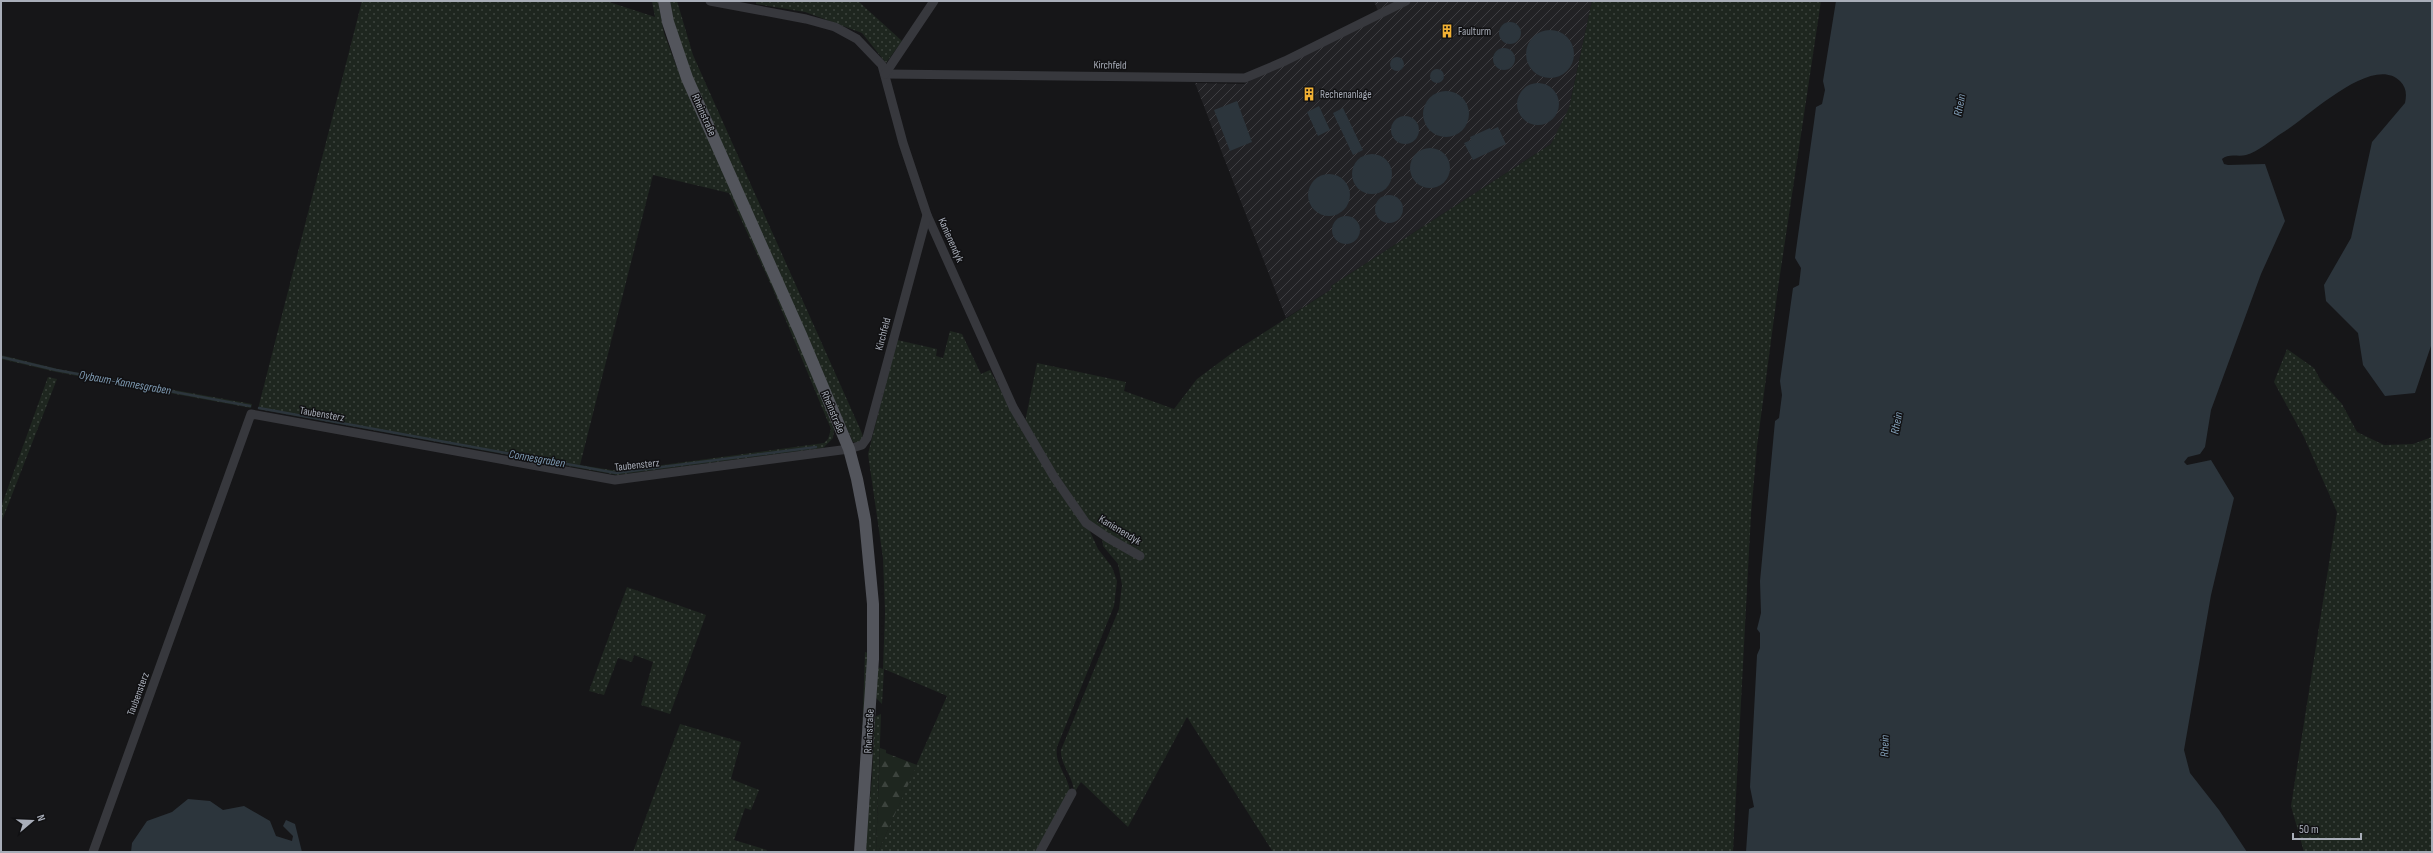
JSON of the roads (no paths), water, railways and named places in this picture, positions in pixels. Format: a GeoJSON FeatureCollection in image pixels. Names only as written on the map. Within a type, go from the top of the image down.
{"type":"FeatureCollection","features":[{"type":"Feature","properties":{"kind":"main road","name":"Rheinstraße"},"geometry":{"type":"LineString","coordinates":[[664,1],[668,22],[687,78],[801,335],[849,450],[865,520],[873,604],[873,659],[860,852]]}},
{"type":"Feature","properties":{"kind":"street","name":"Kanienendyk"},"geometry":{"type":"LineString","coordinates":[[710,1],[806,19],[835,27],[857,39],[882,65],[903,144],[926,215],[1000,382],[1022,425],[1054,477],[1086,523],[1108,538],[1140,556]]}},
{"type":"Feature","properties":{"kind":"street"},"geometry":{"type":"LineString","coordinates":[[885,74],[934,1]]}},
{"type":"Feature","properties":{"kind":"street","name":"Kirchfeld"},"geometry":{"type":"LineString","coordinates":[[885,74],[1245,78],[1285,62],[1406,1]]}},
{"type":"Feature","properties":{"kind":"street","name":"Kirchfeld"},"geometry":{"type":"LineString","coordinates":[[849,450],[862,445],[867,438],[926,215]]}},
{"type":"Feature","properties":{"kind":"street","name":"Taubensterz"},"geometry":{"type":"LineString","coordinates":[[93,852],[251,414],[615,480],[849,450]]}},
{"type":"Feature","properties":{"kind":"street"},"geometry":{"type":"LineString","coordinates":[[1040,852],[1072,793]]}},
{"type":"Feature","properties":{"kind":"water","name":"Rhein"},"geometry":{"type":"Polygon","coordinates":[[[1836,1],[2432,1],[2432,343],[2415,393],[2385,396],[2363,365],[2358,333],[2326,301],[2324,285],[2351,238],[2372,142],[2405,103],[2406,91],[2402,83],[2388,75],[2373,75],[2357,81],[2322,103],[2293,126],[2264,146],[2243,156],[2227,156],[2222,159],[2224,164],[2228,165],[2265,164],[2285,221],[2261,274],[2211,410],[2205,447],[2200,454],[2188,457],[2184,462],[2187,465],[2211,460],[2234,498],[2211,595],[2184,750],[2190,773],[2219,810],[2247,852],[1746,852],[1749,809],[1754,807],[1750,787],[1757,655],[1760,648],[1760,633],[1757,629],[1761,613],[1760,581],[1775,421],[1779,418],[1782,395],[1780,381],[1793,288],[1799,285],[1801,268],[1795,258],[1816,107],[1822,104],[1825,90],[1823,81],[1836,1]]]}},
{"type":"Feature","properties":{"kind":"water"},"geometry":{"type":"Polygon","coordinates":[[[1506,22],[1514,22],[1521,29],[1521,37],[1514,44],[1506,44],[1499,37],[1499,29],[1506,22]]]}},
{"type":"Feature","properties":{"kind":"water"},"geometry":{"type":"Polygon","coordinates":[[[1550,30],[1559,32],[1567,37],[1572,45],[1574,54],[1572,63],[1567,71],[1559,76],[1550,78],[1541,76],[1533,71],[1528,63],[1526,54],[1528,45],[1533,37],[1541,32],[1550,30]]]}},
{"type":"Feature","properties":{"kind":"water"},"geometry":{"type":"Polygon","coordinates":[[[1500,48],[1508,48],[1515,55],[1515,63],[1508,70],[1500,70],[1493,63],[1493,55],[1500,48]]]}},
{"type":"Feature","properties":{"kind":"water"},"geometry":{"type":"Polygon","coordinates":[[[1397,57],[1402,59],[1404,64],[1402,69],[1397,71],[1392,69],[1390,64],[1392,59],[1397,57]]]}},
{"type":"Feature","properties":{"kind":"water"},"geometry":{"type":"Polygon","coordinates":[[[1437,69],[1442,71],[1444,76],[1442,81],[1437,83],[1432,81],[1430,76],[1432,71],[1437,69]]]}},
{"type":"Feature","properties":{"kind":"water"},"geometry":{"type":"Polygon","coordinates":[[[1538,83],[1546,85],[1555,93],[1559,104],[1557,112],[1549,121],[1538,125],[1530,123],[1521,115],[1517,104],[1519,96],[1527,87],[1538,83]]]}},
{"type":"Feature","properties":{"kind":"water"},"geometry":{"type":"Polygon","coordinates":[[[1441,91],[1451,91],[1459,95],[1465,101],[1469,109],[1469,119],[1465,127],[1459,133],[1451,137],[1441,137],[1433,133],[1427,127],[1423,119],[1423,109],[1427,101],[1433,95],[1441,91]]]}},
{"type":"Feature","properties":{"kind":"water"},"geometry":{"type":"Polygon","coordinates":[[[1237,101],[1252,142],[1230,151],[1214,110],[1237,101]]]}},
{"type":"Feature","properties":{"kind":"water"},"geometry":{"type":"Polygon","coordinates":[[[1319,106],[1330,130],[1318,136],[1307,112],[1319,106]]]}},
{"type":"Feature","properties":{"kind":"water"},"geometry":{"type":"Polygon","coordinates":[[[1343,108],[1363,150],[1353,155],[1333,113],[1343,108]]]}},
{"type":"Feature","properties":{"kind":"water"},"geometry":{"type":"Polygon","coordinates":[[[1405,116],[1415,120],[1419,130],[1415,140],[1405,144],[1395,140],[1391,130],[1395,120],[1405,116]]]}},
{"type":"Feature","properties":{"kind":"water"},"geometry":{"type":"Polygon","coordinates":[[[1498,127],[1506,144],[1473,160],[1464,143],[1471,140],[1470,137],[1490,128],[1491,130],[1498,127]]]}},
{"type":"Feature","properties":{"kind":"water"},"geometry":{"type":"Polygon","coordinates":[[[1430,148],[1438,150],[1444,154],[1448,160],[1450,168],[1448,176],[1444,182],[1438,186],[1430,188],[1422,186],[1416,182],[1412,176],[1410,168],[1412,160],[1416,154],[1422,150],[1430,148]]]}},
{"type":"Feature","properties":{"kind":"water"},"geometry":{"type":"Polygon","coordinates":[[[1372,154],[1380,156],[1386,160],[1390,166],[1392,174],[1390,182],[1386,188],[1380,192],[1372,194],[1364,192],[1358,188],[1354,182],[1352,174],[1354,166],[1358,160],[1364,156],[1372,154]]]}},
{"type":"Feature","properties":{"kind":"water"},"geometry":{"type":"Polygon","coordinates":[[[1329,174],[1344,180],[1350,195],[1344,210],[1329,216],[1314,210],[1308,195],[1314,180],[1329,174]]]}},
{"type":"Feature","properties":{"kind":"water"},"geometry":{"type":"Polygon","coordinates":[[[1389,195],[1399,199],[1403,209],[1399,219],[1389,223],[1379,219],[1375,209],[1379,199],[1389,195]]]}},
{"type":"Feature","properties":{"kind":"water"},"geometry":{"type":"Polygon","coordinates":[[[1346,216],[1356,220],[1360,230],[1356,240],[1346,244],[1336,240],[1332,230],[1336,220],[1346,216]]]}},
{"type":"Feature","properties":{"kind":"water"},"geometry":{"type":"Polygon","coordinates":[[[188,799],[210,801],[223,810],[244,806],[270,821],[276,836],[292,841],[293,836],[283,826],[286,820],[295,824],[302,852],[131,852],[132,843],[147,821],[172,812],[188,799]]]}},
{"type":"Feature","properties":{"kind":"waterway","name":"Oybaum-Kannesgraben"},"geometry":{"type":"LineString","coordinates":[[1,357],[56,370],[250,406]]}},
{"type":"Feature","properties":{"kind":"waterway","name":"Connesgraben"},"geometry":{"type":"LineString","coordinates":[[259,408],[616,473],[816,447]]}},
{"type":"Feature","properties":{"kind":"place","name":"Faulturm"},"geometry":{"type":"Point","coordinates":[1447,31]}},
{"type":"Feature","properties":{"kind":"place","name":"Rechenanlage"},"geometry":{"type":"Point","coordinates":[1309,94]}}]}
